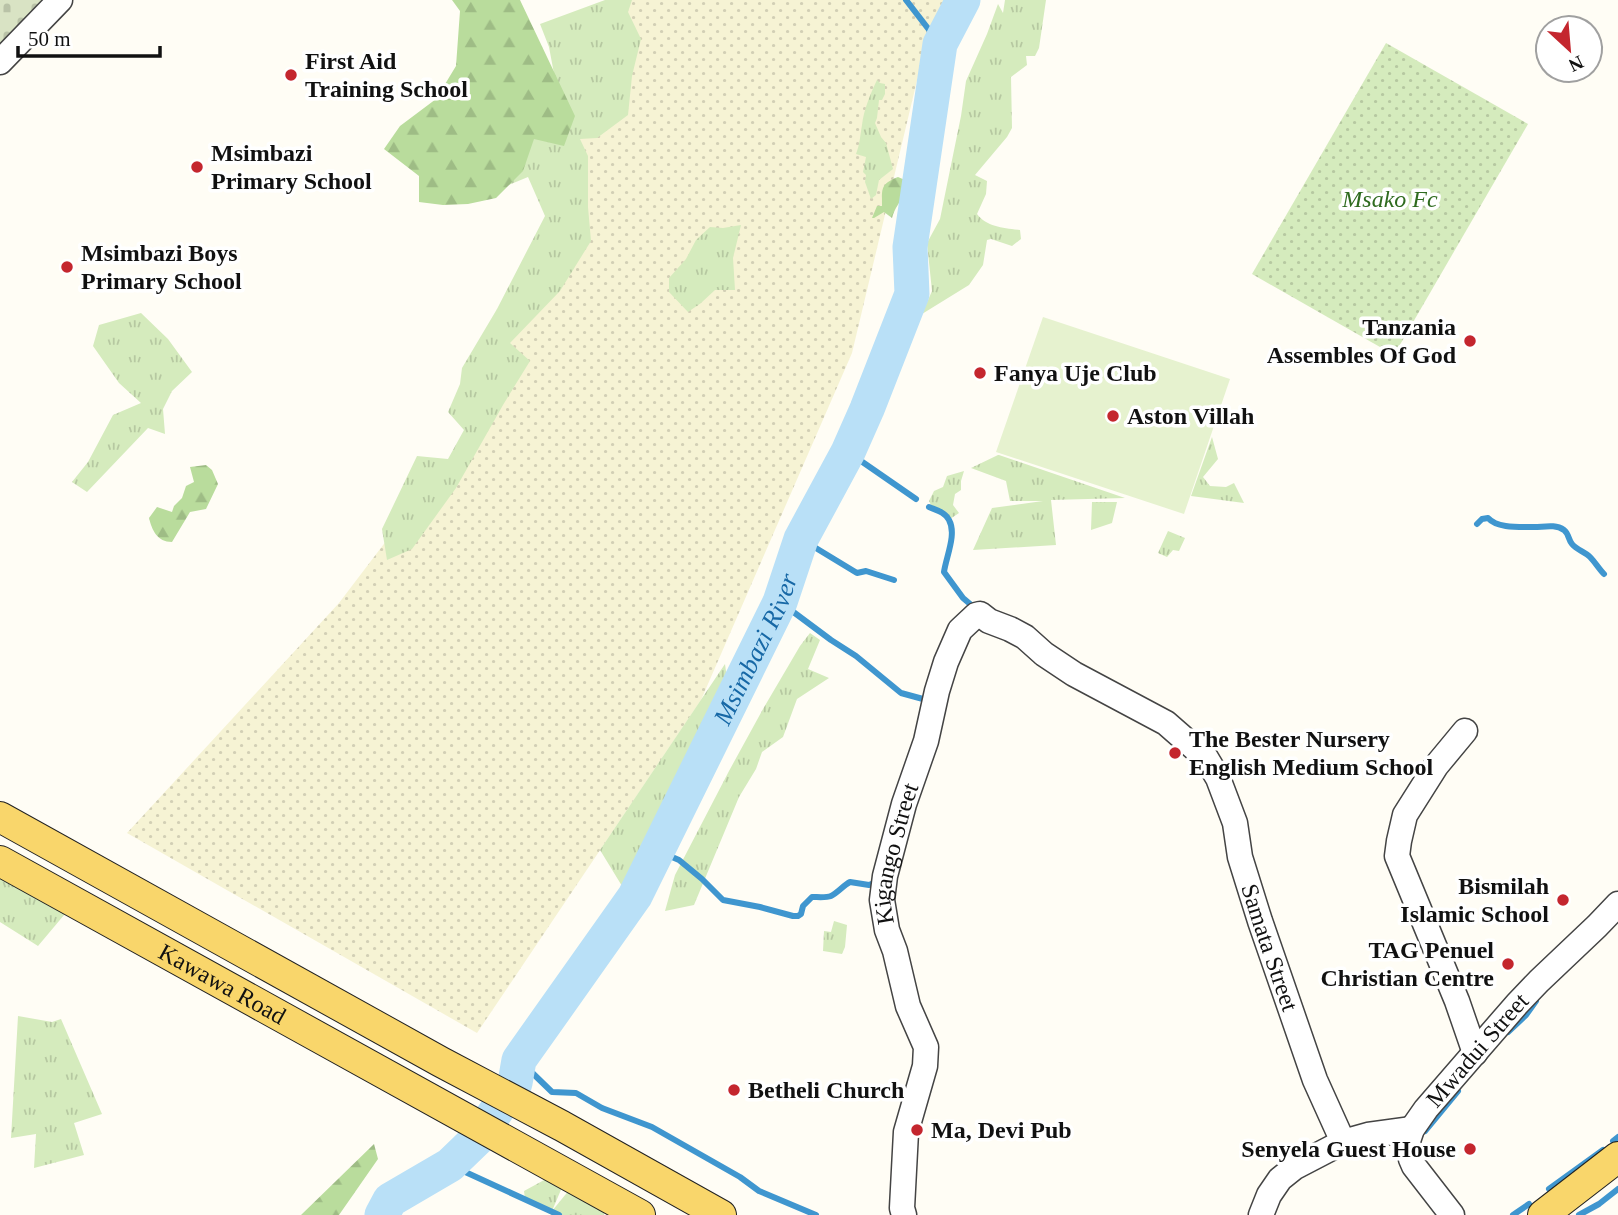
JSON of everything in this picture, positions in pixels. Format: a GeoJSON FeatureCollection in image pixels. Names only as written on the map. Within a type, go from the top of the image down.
{"type":"FeatureCollection","features":[{"type":"Feature","properties":{"kind":"main road","name":"Kawawa Road"},"geometry":{"type":"LineString","coordinates":[[0,817],[720,1215]]}},
{"type":"Feature","properties":{"kind":"main road","name":"Kawawa Road"},"geometry":{"type":"LineString","coordinates":[[0,861],[640,1215]]}},
{"type":"Feature","properties":{"kind":"main road"},"geometry":{"type":"LineString","coordinates":[[1543,1215],[1618,1157]]}},
{"type":"Feature","properties":{"kind":"street"},"geometry":{"type":"LineString","coordinates":[[0,62],[60,0]]}},
{"type":"Feature","properties":{"kind":"street","name":"Samata Street"},"geometry":{"type":"LineString","coordinates":[[969,622],[980,614],[989,621],[1010,629],[1074,674],[1166,723],[1201,752],[1218,778],[1235,823],[1240,857],[1260,921],[1315,1080],[1343,1142]]}},
{"type":"Feature","properties":{"kind":"street","name":"Kigango Street"},"geometry":{"type":"LineString","coordinates":[[904,1215],[902,1208],[906,1132],[925,1066],[926,1047],[908,1006],[895,951],[887,930],[882,900],[885,876],[904,804],[926,741],[943,671],[960,631],[969,622]]}},
{"type":"Feature","properties":{"kind":"street"},"geometry":{"type":"LineString","coordinates":[[1465,732],[1436,766],[1405,815],[1397,856],[1457,1001],[1475,1053]]}},
{"type":"Feature","properties":{"kind":"street","name":"Mwadui Street"},"geometry":{"type":"LineString","coordinates":[[1452,1215],[1414,1166],[1408,1141],[1412,1129],[1426,1109],[1539,981],[1618,904]]}},
{"type":"Feature","properties":{"kind":"street"},"geometry":{"type":"LineString","coordinates":[[1261,1215],[1269,1195],[1280,1180],[1295,1167],[1343,1142],[1368,1135],[1412,1129]]}},
{"type":"Feature","properties":{"kind":"shaded area"},"geometry":{"type":"Polygon","coordinates":[[[613,0],[944,0],[925,47],[852,353],[701,700],[477,1033],[127,833],[339,603],[491,403],[613,0]]]}},
{"type":"Feature","properties":{"kind":"green space"},"geometry":{"type":"Polygon","coordinates":[[[0,0],[53,0],[0,58],[0,0]]]}},
{"type":"Feature","properties":{"kind":"green space"},"geometry":{"type":"Polygon","coordinates":[[[452,0],[520,0],[575,116],[564,146],[534,139],[523,171],[496,198],[468,204],[443,205],[419,202],[419,176],[384,149],[400,126],[436,99],[456,66],[460,11],[452,0]]]}},
{"type":"Feature","properties":{"kind":"green space"},"geometry":{"type":"Polygon","coordinates":[[[605,0],[632,0],[628,12],[641,39],[632,76],[628,115],[597,138],[580,139],[588,156],[591,241],[560,291],[510,343],[530,361],[456,488],[412,549],[387,560],[382,529],[417,456],[448,459],[464,430],[448,412],[460,384],[462,368],[497,309],[545,216],[528,177],[487,194],[558,95],[549,47],[540,24],[605,0]]]}},
{"type":"Feature","properties":{"kind":"green space"},"geometry":{"type":"Polygon","coordinates":[[[1005,0],[1046,0],[1039,48],[1035,56],[1026,56],[1027,65],[1011,77],[1012,128],[975,175],[987,181],[986,194],[977,214],[991,224],[1020,230],[1021,239],[1012,246],[987,240],[983,265],[969,285],[922,314],[932,291],[927,243],[940,219],[966,81],[998,4],[1003,13],[1005,0]]]}},
{"type":"Feature","properties":{"kind":"green space","name":"Msako Fc"},"geometry":{"type":"Polygon","coordinates":[[[1386,43],[1528,124],[1394,355],[1252,274],[1386,43]]]}},
{"type":"Feature","properties":{"kind":"green space"},"geometry":{"type":"Polygon","coordinates":[[[877,80],[885,84],[885,94],[882,100],[879,100],[875,123],[886,143],[893,169],[879,180],[876,195],[871,199],[863,172],[866,157],[856,154],[866,108],[877,80]]]}},
{"type":"Feature","properties":{"kind":"green space"},"geometry":{"type":"Polygon","coordinates":[[[898,177],[905,180],[904,189],[892,218],[884,212],[872,218],[877,206],[882,206],[882,191],[885,185],[898,177]]]}},
{"type":"Feature","properties":{"kind":"green space"},"geometry":{"type":"Polygon","coordinates":[[[741,225],[733,258],[735,290],[715,290],[688,312],[669,292],[669,278],[686,259],[696,240],[710,227],[741,225]]]}},
{"type":"Feature","properties":{"kind":"green space"},"geometry":{"type":"Polygon","coordinates":[[[141,313],[168,339],[192,372],[172,391],[163,409],[165,434],[148,428],[87,492],[72,482],[88,462],[113,415],[141,403],[119,383],[93,346],[99,325],[141,313]]]}},
{"type":"Feature","properties":{"kind":"green space","name":"Aston Villah"},"geometry":{"type":"Polygon","coordinates":[[[1043,317],[1230,379],[1184,514],[996,452],[1043,317]]]}},
{"type":"Feature","properties":{"kind":"green space"},"geometry":{"type":"Polygon","coordinates":[[[1212,437],[1218,459],[1203,477],[1210,486],[1226,487],[1234,483],[1244,503],[1191,496],[1212,437]]]}},
{"type":"Feature","properties":{"kind":"green space"},"geometry":{"type":"Polygon","coordinates":[[[998,455],[1125,498],[1051,500],[1056,545],[973,550],[992,508],[1043,501],[1010,501],[1006,481],[971,468],[998,455]]]}},
{"type":"Feature","properties":{"kind":"green space"},"geometry":{"type":"Polygon","coordinates":[[[206,465],[212,470],[218,484],[206,509],[190,512],[172,542],[162,540],[154,531],[149,518],[157,507],[172,512],[182,498],[186,486],[194,482],[190,467],[206,465]]]}},
{"type":"Feature","properties":{"kind":"green space"},"geometry":{"type":"Polygon","coordinates":[[[964,471],[961,490],[955,494],[953,505],[959,513],[950,519],[933,509],[929,501],[934,491],[943,487],[947,476],[964,471]]]}},
{"type":"Feature","properties":{"kind":"green space"},"geometry":{"type":"Polygon","coordinates":[[[1092,502],[1117,502],[1112,523],[1091,530],[1092,502]]]}},
{"type":"Feature","properties":{"kind":"green space"},"geometry":{"type":"Polygon","coordinates":[[[1168,531],[1185,538],[1179,551],[1173,550],[1167,557],[1158,553],[1168,531]]]}},
{"type":"Feature","properties":{"kind":"green space"},"geometry":{"type":"Polygon","coordinates":[[[810,633],[820,640],[808,669],[829,678],[797,699],[783,737],[762,752],[756,769],[739,797],[694,905],[665,911],[675,875],[729,771],[810,633]]]}},
{"type":"Feature","properties":{"kind":"green space"},"geometry":{"type":"Polygon","coordinates":[[[725,664],[729,693],[682,833],[622,886],[600,850],[725,664]]]}},
{"type":"Feature","properties":{"kind":"green space"},"geometry":{"type":"Polygon","coordinates":[[[0,864],[75,902],[38,946],[0,922],[0,864]]]}},
{"type":"Feature","properties":{"kind":"green space"},"geometry":{"type":"Polygon","coordinates":[[[834,921],[847,925],[842,954],[823,951],[824,931],[831,932],[834,921]]]}},
{"type":"Feature","properties":{"kind":"green space"},"geometry":{"type":"Polygon","coordinates":[[[18,1016],[52,1022],[61,1019],[102,1114],[74,1123],[84,1155],[34,1168],[36,1134],[11,1138],[18,1016]]]}},
{"type":"Feature","properties":{"kind":"green space"},"geometry":{"type":"Polygon","coordinates":[[[374,1144],[378,1159],[339,1215],[301,1215],[374,1144]]]}},
{"type":"Feature","properties":{"kind":"green space"},"geometry":{"type":"Polygon","coordinates":[[[546,1179],[563,1185],[552,1211],[570,1189],[605,1209],[604,1215],[552,1215],[525,1199],[524,1191],[546,1179]]]}},
{"type":"Feature","properties":{"kind":"waterway"},"geometry":{"type":"LineString","coordinates":[[906,0],[940,44]]}},
{"type":"Feature","properties":{"kind":"waterway","name":"Msimbazi River"},"geometry":{"type":"LineString","coordinates":[[382,1215],[390,1200],[450,1165],[478,1138],[515,1083],[519,1060],[635,896],[780,602],[801,539],[848,452],[912,294],[910,247],[940,44],[963,0]]}},
{"type":"Feature","properties":{"kind":"waterway"},"geometry":{"type":"LineString","coordinates":[[848,452],[916,499]]}},
{"type":"Feature","properties":{"kind":"waterway"},"geometry":{"type":"LineString","coordinates":[[929,507],[945,515],[951,526],[944,572],[963,598],[976,609]]}},
{"type":"Feature","properties":{"kind":"waterway"},"geometry":{"type":"LineString","coordinates":[[1477,524],[1488,518],[1497,524],[1508,526],[1560,528],[1566,532],[1572,544],[1590,557],[1604,574]]}},
{"type":"Feature","properties":{"kind":"waterway"},"geometry":{"type":"LineString","coordinates":[[801,539],[857,573],[866,571],[894,580]]}},
{"type":"Feature","properties":{"kind":"waterway"},"geometry":{"type":"LineString","coordinates":[[780,602],[856,656],[901,693],[929,702]]}},
{"type":"Feature","properties":{"kind":"waterway"},"geometry":{"type":"LineString","coordinates":[[658,851],[679,860],[723,900],[793,916],[801,914],[803,906],[812,897],[831,896],[850,882],[869,885],[874,883]]}},
{"type":"Feature","properties":{"kind":"waterway"},"geometry":{"type":"LineString","coordinates":[[1508,1032],[1536,1001]]}},
{"type":"Feature","properties":{"kind":"waterway"},"geometry":{"type":"LineString","coordinates":[[519,1060],[552,1092],[576,1093],[602,1108],[652,1127],[740,1177],[759,1191],[816,1215]]}},
{"type":"Feature","properties":{"kind":"waterway"},"geometry":{"type":"LineString","coordinates":[[1425,1131],[1458,1091]]}},
{"type":"Feature","properties":{"kind":"waterway"},"geometry":{"type":"LineString","coordinates":[[1613,1141],[1618,1137]]}},
{"type":"Feature","properties":{"kind":"waterway"},"geometry":{"type":"LineString","coordinates":[[1549,1189],[1603,1150]]}},
{"type":"Feature","properties":{"kind":"waterway"},"geometry":{"type":"LineString","coordinates":[[450,1165],[559,1215]]}},
{"type":"Feature","properties":{"kind":"waterway"},"geometry":{"type":"LineString","coordinates":[[1579,1215],[1618,1189]]}},
{"type":"Feature","properties":{"kind":"waterway"},"geometry":{"type":"LineString","coordinates":[[1513,1215],[1529,1204]]}},
{"type":"Feature","properties":{"kind":"place","name":"First Aid Training School"},"geometry":{"type":"Point","coordinates":[291,75]}},
{"type":"Feature","properties":{"kind":"place","name":"Msimbazi Primary School"},"geometry":{"type":"Point","coordinates":[197,167]}},
{"type":"Feature","properties":{"kind":"place","name":"Msimbazi Boys Primary School"},"geometry":{"type":"Point","coordinates":[67,267]}},
{"type":"Feature","properties":{"kind":"place","name":"Tanzania Assembles Of God"},"geometry":{"type":"Point","coordinates":[1470,341]}},
{"type":"Feature","properties":{"kind":"place","name":"Fanya Uje Club"},"geometry":{"type":"Point","coordinates":[980,373]}},
{"type":"Feature","properties":{"kind":"place","name":"Aston Villah"},"geometry":{"type":"Point","coordinates":[1113,416]}},
{"type":"Feature","properties":{"kind":"place","name":"The Bester Nursery English Medium School"},"geometry":{"type":"Point","coordinates":[1175,753]}},
{"type":"Feature","properties":{"kind":"place","name":"Bismilah Islamic School"},"geometry":{"type":"Point","coordinates":[1563,900]}},
{"type":"Feature","properties":{"kind":"place","name":"TAG Penuel Christian Centre"},"geometry":{"type":"Point","coordinates":[1508,964]}},
{"type":"Feature","properties":{"kind":"place","name":"Betheli Church"},"geometry":{"type":"Point","coordinates":[734,1090]}},
{"type":"Feature","properties":{"kind":"place","name":"Ma, Devi Pub"},"geometry":{"type":"Point","coordinates":[917,1130]}},
{"type":"Feature","properties":{"kind":"place","name":"Senyela Guest House"},"geometry":{"type":"Point","coordinates":[1470,1149]}}]}
